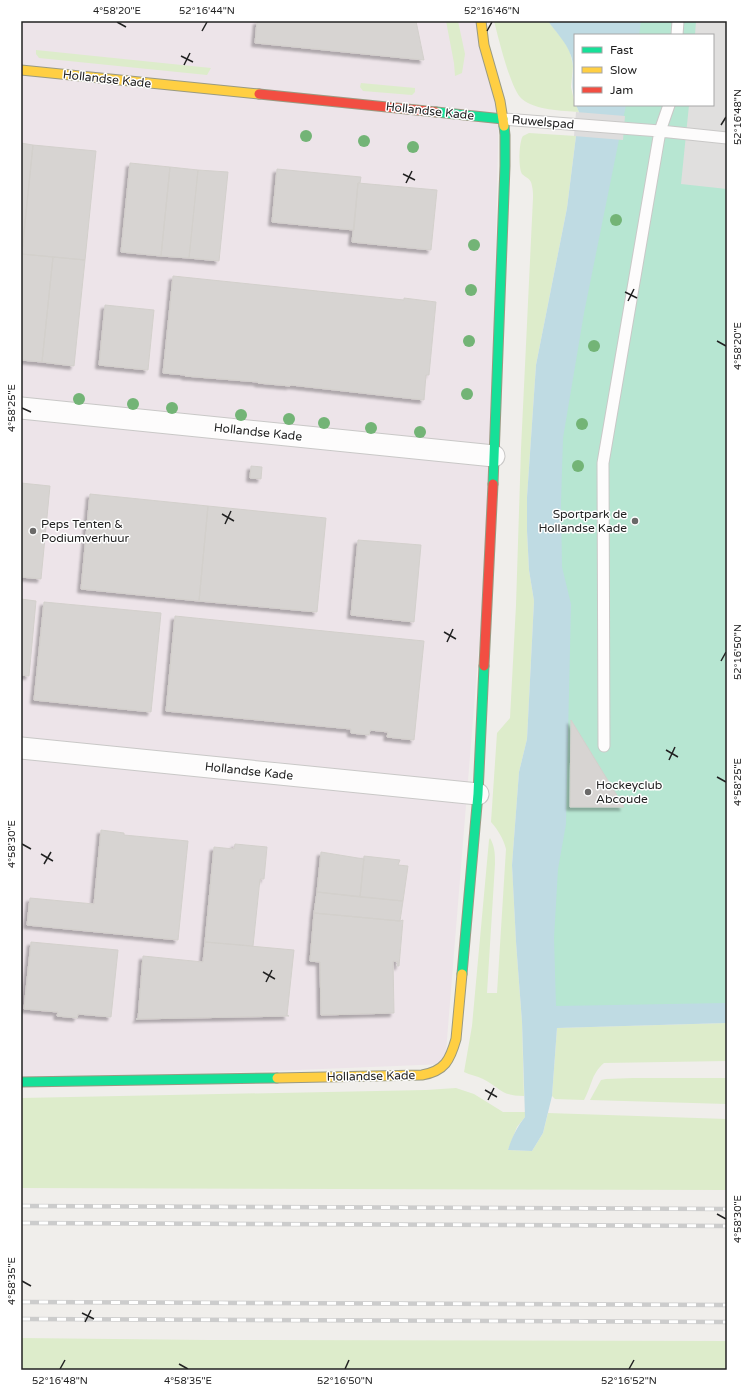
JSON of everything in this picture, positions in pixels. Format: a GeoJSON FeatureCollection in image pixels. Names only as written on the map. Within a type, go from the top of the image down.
{"type":"FeatureCollection","features":[{"type":"Feature","properties":{"kind":"street","name":"Ruwelspad"},"geometry":{"type":"LineString","coordinates":[[481,21],[484,45],[500,101],[502,118]]}},
{"type":"Feature","properties":{"kind":"street","name":"Hollandse Kade"},"geometry":{"type":"LineString","coordinates":[[21,70],[502,118],[506,151],[494,456],[478,794],[456,1039],[450,1059],[435,1072],[422,1075],[21,1082]]}},
{"type":"Feature","properties":{"kind":"street","name":"Hollandse Kade"},"geometry":{"type":"LineString","coordinates":[[21,408],[494,456]]}},
{"type":"Feature","properties":{"kind":"street","name":"Hollandse Kade"},"geometry":{"type":"LineString","coordinates":[[21,748],[478,794]]}},
{"type":"Feature","properties":{"kind":"lane"},"geometry":{"type":"LineString","coordinates":[[677,34],[678,21]]}},
{"type":"Feature","properties":{"kind":"lane"},"geometry":{"type":"LineString","coordinates":[[604,746],[602,463],[660,131],[669,106]]}},
{"type":"Feature","properties":{"kind":"lane","name":"Ruwelspad"},"geometry":{"type":"LineString","coordinates":[[502,118],[727,138]]}},
{"type":"Feature","properties":{"kind":"shaded area"},"geometry":{"type":"Polygon","coordinates":[[[21,21],[480,21],[499,101],[490,510],[445,1064],[21,1081],[21,21]]]}},
{"type":"Feature","properties":{"kind":"shaded area"},"geometry":{"type":"Polygon","coordinates":[[[696,21],[727,21],[727,189],[681,184],[689,106],[714,106],[714,34],[695,34],[696,21]]]}},
{"type":"Feature","properties":{"kind":"green space"},"geometry":{"type":"Polygon","coordinates":[[[446,21],[458,21],[465,54],[462,73],[455,76],[454,63],[446,21]]]}},
{"type":"Feature","properties":{"kind":"green space"},"geometry":{"type":"Polygon","coordinates":[[[494,21],[548,21],[564,41],[570,52],[573,66],[571,87],[574,106],[576,106],[579,112],[541,108],[527,103],[522,99],[509,75],[494,21]]]}},
{"type":"Feature","properties":{"kind":"green space","name":"Sportpark de Hollandse Kade"},"geometry":{"type":"Polygon","coordinates":[[[599,21],[727,21],[727,1018],[539,1023],[543,552],[606,106],[714,106],[714,34],[600,34],[599,21]]]}},
{"type":"Feature","properties":{"kind":"green space"},"geometry":{"type":"Polygon","coordinates":[[[36,50],[211,68],[207,75],[39,58],[36,54],[36,50]]]}},
{"type":"Feature","properties":{"kind":"green space"},"geometry":{"type":"Polygon","coordinates":[[[361,83],[415,88],[415,92],[412,95],[363,91],[360,87],[361,83]]]}},
{"type":"Feature","properties":{"kind":"green space"},"geometry":{"type":"Polygon","coordinates":[[[529,133],[576,136],[567,208],[536,365],[527,497],[529,570],[534,601],[527,739],[519,772],[512,865],[522,1022],[524,1096],[516,1096],[505,1093],[489,1082],[464,1072],[472,1026],[490,838],[493,844],[495,864],[487,993],[497,993],[506,849],[500,834],[491,822],[497,733],[510,718],[533,198],[531,181],[522,174],[521,171],[520,155],[523,136],[529,133]]]}},
{"type":"Feature","properties":{"kind":"green space"},"geometry":{"type":"Polygon","coordinates":[[[727,1023],[727,1061],[604,1063],[594,1076],[584,1100],[555,1099],[552,1096],[557,1028],[727,1023]]]}},
{"type":"Feature","properties":{"kind":"green space"},"geometry":{"type":"Polygon","coordinates":[[[633,1078],[727,1078],[727,1104],[590,1100],[601,1080],[633,1078]]]}},
{"type":"Feature","properties":{"kind":"green space"},"geometry":{"type":"Polygon","coordinates":[[[456,1088],[474,1094],[503,1112],[525,1112],[525,1117],[517,1127],[508,1150],[532,1151],[543,1133],[548,1113],[727,1119],[727,1190],[21,1188],[21,1098],[426,1090],[456,1088]]]}},
{"type":"Feature","properties":{"kind":"green space"},"geometry":{"type":"Polygon","coordinates":[[[21,1338],[208,1340],[727,1341],[727,1370],[21,1370],[21,1338]]]}},
{"type":"Feature","properties":{"kind":"water"},"geometry":{"type":"Polygon","coordinates":[[[548,21],[641,21],[639,34],[574,34],[574,97],[572,60],[568,48],[548,21]]]}},
{"type":"Feature","properties":{"kind":"water"},"geometry":{"type":"Polygon","coordinates":[[[576,106],[626,106],[584,313],[563,438],[561,503],[562,567],[571,604],[566,824],[558,869],[554,938],[556,1006],[727,1003],[727,1023],[557,1028],[552,1096],[543,1133],[532,1151],[508,1150],[515,1132],[525,1117],[522,1022],[512,865],[519,772],[527,739],[534,601],[529,570],[527,497],[536,365],[567,208],[579,112],[576,106]]]}},
{"type":"Feature","properties":{"kind":"pier"},"geometry":{"type":"Polygon","coordinates":[[[576,112],[625,116],[623,140],[574,136],[576,112]]]}},
{"type":"Feature","properties":{"kind":"building"},"geometry":{"type":"Polygon","coordinates":[[[257,21],[416,21],[424,60],[255,43],[257,21]]]}},
{"type":"Feature","properties":{"kind":"building"},"geometry":{"type":"Polygon","coordinates":[[[21,143],[33,145],[23,240],[21,239],[21,143]]]}},
{"type":"Feature","properties":{"kind":"building"},"geometry":{"type":"Polygon","coordinates":[[[33,145],[96,151],[85,260],[22,254],[33,145]]]}},
{"type":"Feature","properties":{"kind":"building"},"geometry":{"type":"Polygon","coordinates":[[[130,163],[170,167],[161,256],[121,252],[130,163]]]}},
{"type":"Feature","properties":{"kind":"building"},"geometry":{"type":"Polygon","coordinates":[[[170,167],[198,170],[189,258],[161,256],[170,167]]]}},
{"type":"Feature","properties":{"kind":"building"},"geometry":{"type":"Polygon","coordinates":[[[277,169],[361,177],[360,183],[358,183],[354,230],[272,222],[277,169]]]}},
{"type":"Feature","properties":{"kind":"building"},"geometry":{"type":"Polygon","coordinates":[[[198,170],[228,172],[219,261],[189,258],[198,170]]]}},
{"type":"Feature","properties":{"kind":"building"},"geometry":{"type":"Polygon","coordinates":[[[358,183],[437,190],[431,250],[352,242],[358,183]]]}},
{"type":"Feature","properties":{"kind":"building"},"geometry":{"type":"Polygon","coordinates":[[[21,239],[23,240],[22,254],[53,257],[42,362],[21,360],[21,239]]]}},
{"type":"Feature","properties":{"kind":"building"},"geometry":{"type":"Polygon","coordinates":[[[53,257],[85,260],[74,366],[42,362],[53,257]]]}},
{"type":"Feature","properties":{"kind":"building"},"geometry":{"type":"Polygon","coordinates":[[[173,276],[436,302],[429,375],[426,375],[424,400],[291,385],[163,373],[173,276]]]}},
{"type":"Feature","properties":{"kind":"building"},"geometry":{"type":"Polygon","coordinates":[[[105,305],[154,310],[148,370],[99,365],[105,305]]]}},
{"type":"Feature","properties":{"kind":"building"},"geometry":{"type":"Polygon","coordinates":[[[251,466],[262,467],[261,479],[250,478],[251,466]]]}},
{"type":"Feature","properties":{"kind":"building","name":"Peps Tenten & Podiumverhuur"},"geometry":{"type":"Polygon","coordinates":[[[21,483],[50,486],[41,579],[21,577],[21,483]]]}},
{"type":"Feature","properties":{"kind":"building"},"geometry":{"type":"Polygon","coordinates":[[[90,494],[208,506],[199,601],[81,589],[90,494]]]}},
{"type":"Feature","properties":{"kind":"building"},"geometry":{"type":"Polygon","coordinates":[[[208,506],[326,518],[317,612],[199,601],[208,506]]]}},
{"type":"Feature","properties":{"kind":"building"},"geometry":{"type":"Polygon","coordinates":[[[358,540],[421,545],[414,622],[351,615],[358,540]]]}},
{"type":"Feature","properties":{"kind":"building"},"geometry":{"type":"Polygon","coordinates":[[[21,599],[36,601],[29,676],[21,675],[21,599]]]}},
{"type":"Feature","properties":{"kind":"building"},"geometry":{"type":"Polygon","coordinates":[[[44,602],[161,613],[151,712],[34,700],[44,602]]]}},
{"type":"Feature","properties":{"kind":"building"},"geometry":{"type":"Polygon","coordinates":[[[175,616],[424,641],[414,740],[387,737],[388,732],[370,730],[369,735],[351,733],[351,729],[166,711],[175,616]]]}},
{"type":"Feature","properties":{"kind":"building"},"geometry":{"type":"Polygon","coordinates":[[[571,720],[579,733],[624,807],[570,807],[571,720]]]}},
{"type":"Feature","properties":{"kind":"building"},"geometry":{"type":"Polygon","coordinates":[[[101,830],[124,833],[124,835],[188,841],[178,940],[27,925],[30,898],[94,904],[101,830]]]}},
{"type":"Feature","properties":{"kind":"building"},"geometry":{"type":"Polygon","coordinates":[[[235,844],[267,847],[264,879],[260,879],[253,946],[205,942],[214,847],[234,849],[235,844]]]}},
{"type":"Feature","properties":{"kind":"building"},"geometry":{"type":"Polygon","coordinates":[[[321,852],[364,859],[360,897],[317,892],[321,852]]]}},
{"type":"Feature","properties":{"kind":"building"},"geometry":{"type":"Polygon","coordinates":[[[364,856],[400,860],[398,865],[408,866],[403,901],[360,897],[364,856]]]}},
{"type":"Feature","properties":{"kind":"building"},"geometry":{"type":"Polygon","coordinates":[[[317,892],[403,901],[400,921],[314,913],[317,892]]]}},
{"type":"Feature","properties":{"kind":"building"},"geometry":{"type":"Polygon","coordinates":[[[314,913],[400,921],[403,920],[399,966],[397,966],[398,962],[393,961],[394,1013],[321,1015],[320,962],[310,961],[314,913]]]}},
{"type":"Feature","properties":{"kind":"building"},"geometry":{"type":"Polygon","coordinates":[[[31,942],[118,950],[111,1017],[78,1014],[77,1018],[57,1016],[58,1012],[24,1009],[31,942]]]}},
{"type":"Feature","properties":{"kind":"building"},"geometry":{"type":"Polygon","coordinates":[[[205,942],[294,950],[287,1015],[289,1016],[138,1019],[143,956],[203,962],[205,942]]]}},
{"type":"Feature","properties":{"kind":"railway"},"geometry":{"type":"LineString","coordinates":[[21,1206],[727,1209]]}},
{"type":"Feature","properties":{"kind":"railway"},"geometry":{"type":"LineString","coordinates":[[21,1223],[727,1226]]}},
{"type":"Feature","properties":{"kind":"railway"},"geometry":{"type":"LineString","coordinates":[[21,1302],[727,1305]]}},
{"type":"Feature","properties":{"kind":"railway"},"geometry":{"type":"LineString","coordinates":[[21,1319],[727,1322]]}},
{"type":"Feature","properties":{"kind":"traffic: fast"},"geometry":{"type":"LineString","coordinates":[[436,112],[503,119]]}},
{"type":"Feature","properties":{"kind":"traffic: fast"},"geometry":{"type":"LineString","coordinates":[[493,484],[505,166],[504,126]]}},
{"type":"Feature","properties":{"kind":"traffic: fast"},"geometry":{"type":"LineString","coordinates":[[462,974],[478,794],[484,666]]}},
{"type":"Feature","properties":{"kind":"traffic: fast"},"geometry":{"type":"LineString","coordinates":[[21,1082],[277,1078]]}},
{"type":"Feature","properties":{"kind":"traffic: slow"},"geometry":{"type":"LineString","coordinates":[[481,21],[484,45],[500,101],[504,126]]}},
{"type":"Feature","properties":{"kind":"traffic: slow"},"geometry":{"type":"LineString","coordinates":[[21,70],[259,94]]}},
{"type":"Feature","properties":{"kind":"traffic: slow"},"geometry":{"type":"LineString","coordinates":[[277,1078],[422,1075],[436,1071],[449,1059],[456,1039],[462,974]]}},
{"type":"Feature","properties":{"kind":"traffic: jam"},"geometry":{"type":"LineString","coordinates":[[259,94],[436,112]]}},
{"type":"Feature","properties":{"kind":"traffic: jam"},"geometry":{"type":"LineString","coordinates":[[484,666],[493,484]]}},
{"type":"Feature","properties":{"kind":"place","name":"Sportpark de Hollandse Kade"},"geometry":{"type":"Point","coordinates":[635,521]}},
{"type":"Feature","properties":{"kind":"place","name":"Peps Tenten & Podiumverhuur"},"geometry":{"type":"Point","coordinates":[33,531]}},
{"type":"Feature","properties":{"kind":"place","name":"Hockeyclub Abcoude"},"geometry":{"type":"Point","coordinates":[588,792]}}]}
